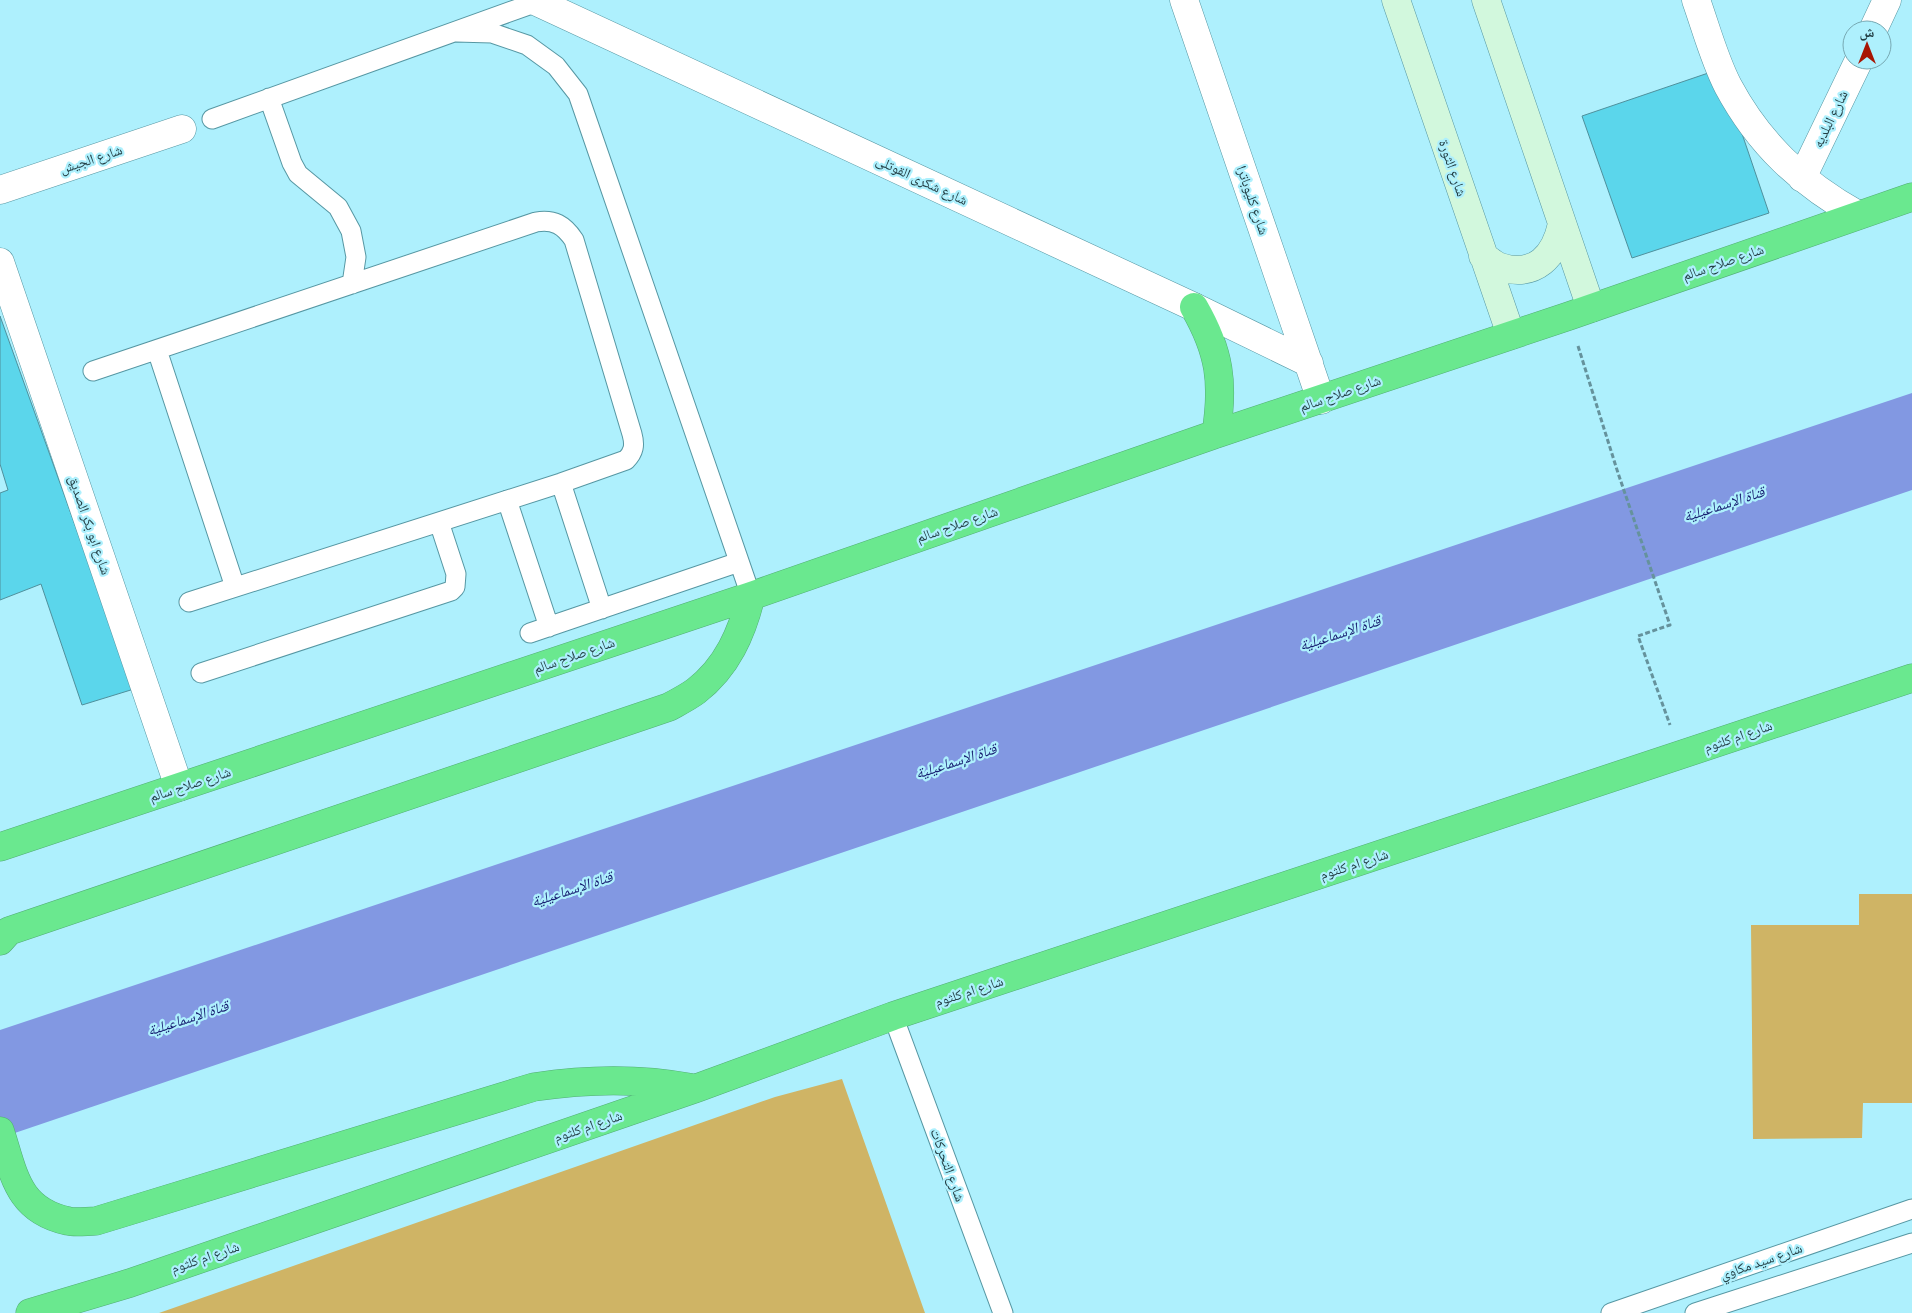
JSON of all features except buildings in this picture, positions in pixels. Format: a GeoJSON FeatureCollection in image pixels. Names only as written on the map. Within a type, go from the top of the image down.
{"type":"FeatureCollection","features":[{"type":"Feature","properties":{"kind":"highway","name":"شارع صلاح سالم"},"geometry":{"type":"LineString","coordinates":[[0,847],[750,596],[1216,434],[1511,336],[1912,197]]}},
{"type":"Feature","properties":{"kind":"highway"},"geometry":{"type":"LineString","coordinates":[[1194,307],[1208,330],[1216,355],[1220,382],[1220,409],[1216,434]]}},
{"type":"Feature","properties":{"kind":"highway"},"geometry":{"type":"LineString","coordinates":[[0,941],[10,931],[669,706],[696,692],[718,671],[735,645],[746,617],[750,596]]}},
{"type":"Feature","properties":{"kind":"highway","name":"شارع ام كلثوم"},"geometry":{"type":"LineString","coordinates":[[30,1313],[130,1283],[697,1088],[893,1016],[1912,678]]}},
{"type":"Feature","properties":{"kind":"highway"},"geometry":{"type":"LineString","coordinates":[[0,1131],[18,1186],[28,1202],[44,1212],[69,1222],[96,1221],[534,1087],[575,1082],[632,1080],[697,1088]]}},
{"type":"Feature","properties":{"kind":"street","name":"شارع كليوباترا"},"geometry":{"type":"LineString","coordinates":[[1184,0],[1321,400]]}},
{"type":"Feature","properties":{"kind":"street","name":"شارع الثورة"},"geometry":{"type":"LineString","coordinates":[[1396,0],[1511,336]]}},
{"type":"Feature","properties":{"kind":"street"},"geometry":{"type":"LineString","coordinates":[[1486,0],[1562,224],[1580,312]]}},
{"type":"Feature","properties":{"kind":"street"},"geometry":{"type":"LineString","coordinates":[[1696,0],[1728,84],[1744,112],[1773,151],[1802,178],[1829,199],[1858,215]]}},
{"type":"Feature","properties":{"kind":"street"},"geometry":{"type":"LineString","coordinates":[[1878,20],[1888,0]]}},
{"type":"Feature","properties":{"kind":"street","name":"شارع شكرى القوتلى"},"geometry":{"type":"LineString","coordinates":[[535,1],[1194,307],[1309,363]]}},
{"type":"Feature","properties":{"kind":"street","name":"شارع البلديه"},"geometry":{"type":"LineString","coordinates":[[1802,178],[1854,70]]}},
{"type":"Feature","properties":{"kind":"street","name":"شارع الجيش"},"geometry":{"type":"LineString","coordinates":[[0,190],[182,129]]}},
{"type":"Feature","properties":{"kind":"street"},"geometry":{"type":"LineString","coordinates":[[1483,256],[1498,266],[1516,270],[1534,266],[1549,257],[1558,241],[1562,224]]}},
{"type":"Feature","properties":{"kind":"street","name":"شارع ابو بكر الصديق"},"geometry":{"type":"LineString","coordinates":[[0,262],[179,788]]}},
{"type":"Feature","properties":{"kind":"lane"},"geometry":{"type":"LineString","coordinates":[[212,119],[456,32],[535,1]]}},
{"type":"Feature","properties":{"kind":"lane"},"geometry":{"type":"LineString","coordinates":[[456,32],[492,33],[526,45],[556,66],[578,94],[750,596]]}},
{"type":"Feature","properties":{"kind":"lane"},"geometry":{"type":"LineString","coordinates":[[269,98],[292,163],[298,174],[338,207],[351,230],[356,257],[352,284]]}},
{"type":"Feature","properties":{"kind":"lane"},"geometry":{"type":"LineString","coordinates":[[93,371],[536,222],[546,220],[559,223],[567,229],[574,240],[634,443],[632,453],[626,460],[561,483],[189,602]]}},
{"type":"Feature","properties":{"kind":"lane"},"geometry":{"type":"LineString","coordinates":[[157,350],[235,587]]}},
{"type":"Feature","properties":{"kind":"lane"},"geometry":{"type":"LineString","coordinates":[[561,483],[602,609]]}},
{"type":"Feature","properties":{"kind":"lane"},"geometry":{"type":"LineString","coordinates":[[507,500],[549,627]]}},
{"type":"Feature","properties":{"kind":"lane"},"geometry":{"type":"LineString","coordinates":[[201,673],[451,592],[456,587],[456,574],[439,522]]}},
{"type":"Feature","properties":{"kind":"lane"},"geometry":{"type":"LineString","coordinates":[[530,633],[739,562]]}},
{"type":"Feature","properties":{"kind":"lane","name":"شارع التحركات"},"geometry":{"type":"LineString","coordinates":[[893,1016],[1003,1313]]}},
{"type":"Feature","properties":{"kind":"lane","name":"شارع سيد مكاوي"},"geometry":{"type":"LineString","coordinates":[[1611,1313],[1912,1209]]}},
{"type":"Feature","properties":{"kind":"lane","name":"شارع سيد مكاوي"},"geometry":{"type":"LineString","coordinates":[[1695,1313],[1912,1243]]}},
{"type":"Feature","properties":{"kind":"path"},"geometry":{"type":"LineString","coordinates":[[1580,312],[1618,473],[1670,625],[1638,636],[1681,756]]}},
{"type":"Feature","properties":{"kind":"shaded area"},"geometry":{"type":"Polygon","coordinates":[[[1859,894],[1912,894],[1912,1103],[1863,1103],[1862,1138],[1753,1139],[1751,925],[1859,925],[1859,894]]]}},
{"type":"Feature","properties":{"kind":"shaded area"},"geometry":{"type":"Polygon","coordinates":[[[842,1079],[925,1313],[159,1313],[775,1097],[842,1079]]]}},
{"type":"Feature","properties":{"kind":"water","name":"قناة الإسماعيلية"},"geometry":{"type":"Polygon","coordinates":[[[1912,393],[1912,490],[0,1138],[0,1030],[1912,393]]]}}]}
